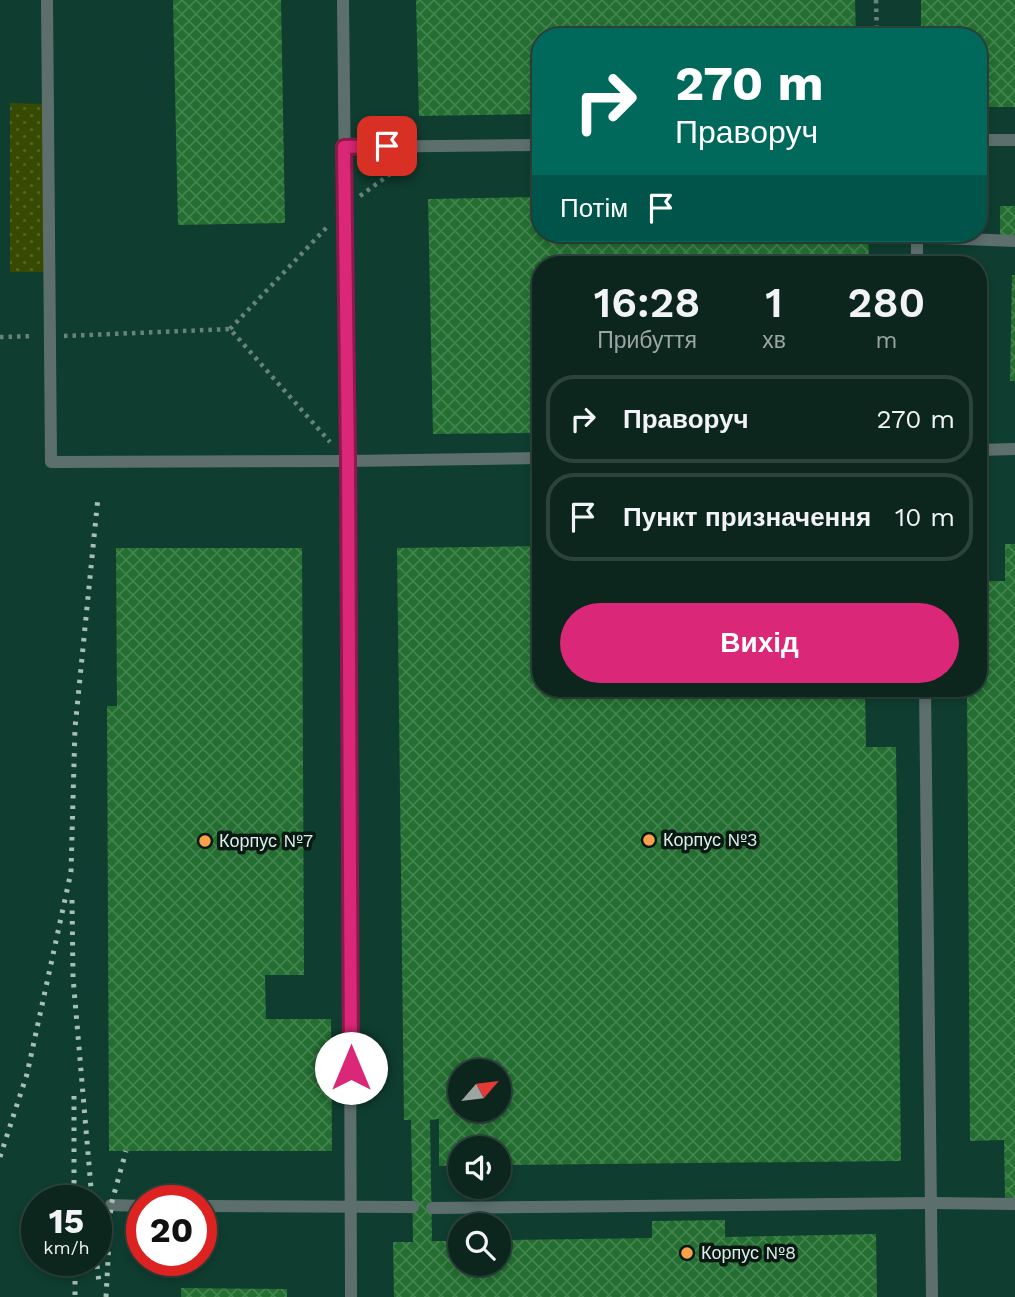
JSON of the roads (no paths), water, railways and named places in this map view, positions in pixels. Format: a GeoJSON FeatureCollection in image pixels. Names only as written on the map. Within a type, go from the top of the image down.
{"type":"FeatureCollection","features":[{"type":"Feature","properties":{"kind":"lane"},"geometry":{"type":"LineString","coordinates":[[47,0],[51,462],[532,458]]}},
{"type":"Feature","properties":{"kind":"lane"},"geometry":{"type":"LineString","coordinates":[[343,0],[348,461],[351,1297]]}},
{"type":"Feature","properties":{"kind":"lane"},"geometry":{"type":"LineString","coordinates":[[987,140],[1015,140]]}},
{"type":"Feature","properties":{"kind":"lane"},"geometry":{"type":"LineString","coordinates":[[344,147],[532,145]]}},
{"type":"Feature","properties":{"kind":"lane"},"geometry":{"type":"LineString","coordinates":[[987,239],[1015,241]]}},
{"type":"Feature","properties":{"kind":"lane"},"geometry":{"type":"LineString","coordinates":[[987,450],[1015,449]]}},
{"type":"Feature","properties":{"kind":"lane"},"geometry":{"type":"LineString","coordinates":[[925,697],[932,1297]]}},
{"type":"Feature","properties":{"kind":"lane"},"geometry":{"type":"LineString","coordinates":[[432,1208],[1015,1204]]}},
{"type":"Feature","properties":{"kind":"lane"},"geometry":{"type":"LineString","coordinates":[[217,1206],[413,1207]]}},
{"type":"Feature","properties":{"kind":"railway"},"geometry":{"type":"LineString","coordinates":[[0,1157],[27,1074],[71,872],[75,728],[98,497]]}},
{"type":"Feature","properties":{"kind":"railway"},"geometry":{"type":"LineString","coordinates":[[72,900],[73,977],[91,1185]]}},
{"type":"Feature","properties":{"kind":"railway"},"geometry":{"type":"LineString","coordinates":[[74,1096],[74,1185]]}},
{"type":"Feature","properties":{"kind":"railway"},"geometry":{"type":"LineString","coordinates":[[106,1297],[111,1205],[126,1151]]}},
{"type":"Feature","properties":{"kind":"railway"},"geometry":{"type":"LineString","coordinates":[[75,1276],[75,1297]]}},
{"type":"Feature","properties":{"kind":"railway"},"geometry":{"type":"LineString","coordinates":[[98,1276],[99,1283]]}},
{"type":"Feature","properties":{"kind":"place","name":"Корпус №3"},"geometry":{"type":"Point","coordinates":[649,840]}},
{"type":"Feature","properties":{"kind":"place","name":"Корпус №7"},"geometry":{"type":"Point","coordinates":[205,841]}},
{"type":"Feature","properties":{"kind":"place","name":"Корпус №8"},"geometry":{"type":"Point","coordinates":[687,1253]}}]}
